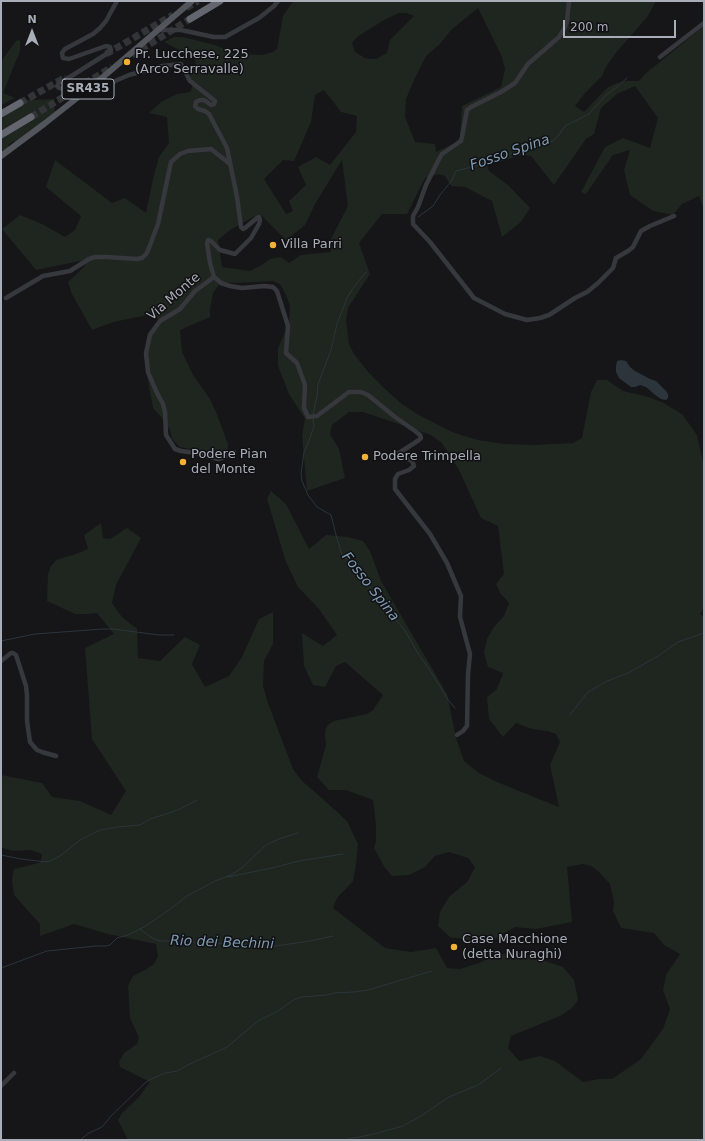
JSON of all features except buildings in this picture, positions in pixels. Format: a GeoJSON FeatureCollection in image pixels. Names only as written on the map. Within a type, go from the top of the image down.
{"type":"FeatureCollection","features":[{"type":"Feature","properties":{"kind":"highway"},"geometry":{"type":"LineString","coordinates":[[190,19],[220,1]]}},
{"type":"Feature","properties":{"kind":"highway"},"geometry":{"type":"LineString","coordinates":[[1,114],[20,103]]}},
{"type":"Feature","properties":{"kind":"highway"},"geometry":{"type":"LineString","coordinates":[[1,135],[31,117]]}},
{"type":"Feature","properties":{"kind":"main road","name":"SR435"},"geometry":{"type":"LineString","coordinates":[[1,156],[96,83],[192,1]]}},
{"type":"Feature","properties":{"kind":"street"},"geometry":{"type":"LineString","coordinates":[[96,83],[65,89],[57,86],[59,83],[108,53],[111,50],[110,47],[106,46],[69,59],[63,58],[62,53],[65,49],[93,34],[100,28],[106,21],[117,1]]}},
{"type":"Feature","properties":{"kind":"street"},"geometry":{"type":"LineString","coordinates":[[158,30],[181,30],[214,37],[225,37],[259,18],[278,1]]}},
{"type":"Feature","properties":{"kind":"street"},"geometry":{"type":"LineString","coordinates":[[568,1],[567,22],[559,37],[528,64],[515,83],[467,110],[461,141],[442,154],[426,185],[413,216],[412,220],[414,225],[430,242],[474,298],[505,314],[527,320],[549,315],[575,298],[588,292],[606,276],[612,268],[616,258],[633,247],[641,231],[674,216]]}},
{"type":"Feature","properties":{"kind":"street"},"geometry":{"type":"LineString","coordinates":[[660,57],[704,23]]}},
{"type":"Feature","properties":{"kind":"street","name":"Via Monte"},"geometry":{"type":"LineString","coordinates":[[86,91],[89,96],[92,96],[129,75],[162,66],[182,64],[190,81],[214,100],[212,105],[204,100],[200,100],[196,102],[195,106],[198,109],[207,112],[211,117],[227,148],[237,197],[241,227],[242,229],[245,228],[257,218],[260,218],[260,220],[251,238],[235,254],[220,250],[208,240],[210,263],[214,277],[195,291],[180,308],[160,321],[150,334],[146,354],[148,372],[163,404],[165,412],[166,435],[176,450],[196,453],[218,459],[234,452]]}},
{"type":"Feature","properties":{"kind":"street"},"geometry":{"type":"LineString","coordinates":[[6,298],[43,276],[70,271],[95,257],[142,258],[146,253],[158,224],[171,162],[180,154],[188,151],[212,149],[230,164]]}},
{"type":"Feature","properties":{"kind":"street"},"geometry":{"type":"LineString","coordinates":[[214,277],[221,283],[230,286],[242,288],[264,286],[273,287],[278,291],[288,326],[286,353],[297,363],[304,385],[304,408],[308,417],[317,416],[349,392],[361,392],[368,394],[420,436],[421,438],[419,440],[399,453],[399,457],[411,460],[414,466],[409,470],[398,474],[395,480],[395,489],[430,534],[447,563],[461,596],[460,617],[470,654],[467,726],[457,735]]}},
{"type":"Feature","properties":{"kind":"street"},"geometry":{"type":"LineString","coordinates":[[1,661],[11,653],[16,656],[26,686],[27,721],[30,742],[37,750],[56,756]]}},
{"type":"Feature","properties":{"kind":"street"},"geometry":{"type":"LineString","coordinates":[[1,1086],[14,1073]]}},
{"type":"Feature","properties":{"kind":"shaded area"},"geometry":{"type":"Polygon","coordinates":[[[294,1],[656,1],[648,16],[615,54],[602,76],[585,93],[575,106],[584,112],[607,88],[617,83],[639,81],[645,74],[704,26],[704,209],[699,196],[682,204],[673,215],[653,211],[630,195],[624,170],[630,150],[613,155],[586,194],[581,192],[605,147],[623,138],[650,148],[658,118],[635,86],[617,94],[601,108],[594,134],[586,139],[554,185],[531,156],[521,155],[487,166],[489,171],[508,185],[530,208],[521,222],[502,237],[492,201],[465,187],[451,186],[445,176],[438,174],[425,178],[407,214],[382,214],[359,243],[370,274],[348,308],[346,320],[349,344],[354,354],[369,373],[385,389],[402,404],[417,414],[450,431],[464,436],[504,444],[534,445],[573,443],[582,438],[591,392],[597,380],[607,380],[623,391],[662,402],[682,414],[697,435],[704,463],[704,607],[700,614],[704,617],[704,1140],[128,1140],[118,1120],[122,1113],[139,1097],[150,1082],[120,1067],[119,1062],[124,1053],[137,1044],[139,1037],[130,1018],[128,986],[133,976],[154,964],[158,956],[156,944],[108,934],[74,924],[40,936],[40,924],[14,895],[12,880],[14,869],[41,862],[42,854],[31,850],[13,851],[1,847],[1,775],[42,783],[52,797],[80,801],[111,815],[126,791],[92,739],[85,648],[114,634],[97,613],[75,614],[47,601],[48,574],[51,566],[56,560],[88,549],[84,535],[101,523],[103,538],[110,539],[127,528],[141,538],[116,585],[112,603],[122,617],[137,628],[138,658],[160,661],[185,637],[200,645],[192,664],[205,687],[229,676],[242,657],[259,619],[273,612],[273,644],[264,661],[263,686],[268,703],[293,769],[301,780],[347,821],[358,844],[353,881],[337,898],[333,908],[385,948],[411,952],[436,948],[447,968],[460,969],[479,963],[496,955],[518,952],[563,967],[574,980],[578,1000],[572,1008],[560,1016],[511,1036],[508,1048],[519,1061],[540,1056],[555,1061],[583,1082],[599,1079],[612,1079],[641,1059],[663,1029],[670,1009],[663,990],[666,975],[680,954],[664,945],[654,933],[621,928],[613,911],[614,902],[610,884],[591,866],[583,864],[567,867],[572,922],[536,929],[515,927],[495,939],[478,942],[450,937],[438,926],[440,912],[449,897],[468,881],[475,867],[468,858],[449,852],[435,856],[425,867],[409,875],[392,876],[385,868],[374,848],[376,842],[376,825],[373,800],[346,790],[329,790],[317,777],[326,745],[326,728],[329,724],[334,721],[367,714],[373,710],[383,695],[345,662],[336,666],[325,687],[313,685],[304,666],[302,633],[323,646],[337,635],[319,609],[298,587],[286,562],[267,499],[271,491],[286,504],[309,549],[326,535],[348,537],[363,541],[370,551],[381,581],[447,694],[456,738],[464,761],[479,773],[497,782],[559,807],[550,765],[560,742],[556,734],[532,729],[516,723],[503,737],[489,719],[487,697],[497,689],[503,673],[488,667],[484,653],[487,639],[494,627],[504,616],[509,603],[501,594],[496,584],[504,574],[498,526],[481,518],[459,470],[442,443],[431,435],[363,412],[349,412],[332,425],[330,434],[339,449],[345,478],[307,491],[302,435],[305,419],[289,394],[278,366],[278,349],[289,322],[290,306],[280,284],[273,281],[235,283],[221,282],[213,293],[210,317],[180,330],[182,352],[193,375],[210,399],[228,444],[228,451],[227,454],[220,457],[180,447],[172,439],[170,430],[153,408],[147,376],[144,355],[148,333],[159,319],[148,315],[113,322],[92,330],[72,294],[68,282],[85,266],[85,260],[36,270],[2,229],[20,215],[42,224],[65,237],[75,230],[81,216],[46,187],[55,160],[112,203],[125,198],[146,213],[159,157],[169,143],[167,117],[149,113],[161,102],[177,94],[190,92],[193,85],[190,75],[196,62],[192,56],[164,42],[174,37],[183,37],[215,45],[235,54],[262,55],[273,52],[277,49],[283,16],[294,1]],[[478,8],[451,30],[440,44],[426,56],[406,99],[405,117],[415,142],[435,144],[436,152],[455,143],[460,137],[462,106],[501,87],[505,69],[502,57],[478,8]],[[399,13],[384,20],[357,37],[352,43],[355,52],[365,58],[371,59],[376,59],[387,53],[390,40],[414,16],[407,13],[399,13]],[[324,90],[315,95],[311,122],[294,161],[283,160],[264,179],[286,214],[293,211],[289,201],[306,185],[298,167],[316,157],[330,165],[356,132],[357,116],[341,112],[324,90]],[[342,160],[315,204],[305,225],[286,240],[261,215],[253,217],[230,230],[218,240],[222,267],[250,271],[270,259],[281,257],[289,263],[301,255],[331,252],[330,241],[348,206],[342,160]]]}},
{"type":"Feature","properties":{"kind":"shaded area"},"geometry":{"type":"Polygon","coordinates":[[[20,40],[20,51],[3,93],[15,98],[1,105],[1,61],[16,41],[20,40]]]}},
{"type":"Feature","properties":{"kind":"shaded area"},"geometry":{"type":"Polygon","coordinates":[[[21,98],[30,100],[54,99],[55,112],[16,142],[15,141],[9,144],[8,148],[1,153],[1,139],[33,119],[1,133],[1,116],[21,104],[18,99],[21,98]]]}},
{"type":"Feature","properties":{"kind":"shaded area"},"geometry":{"type":"Polygon","coordinates":[[[617,361],[626,361],[635,371],[656,381],[666,391],[668,398],[666,400],[661,399],[646,387],[640,385],[631,387],[619,378],[616,372],[616,366],[617,361]]]}},
{"type":"Feature","properties":{"kind":"waterway","name":"Fosso Spina"},"geometry":{"type":"LineString","coordinates":[[418,217],[433,206],[452,180],[456,171],[498,160],[511,153],[527,150],[553,141],[565,126],[589,114],[606,95],[627,78]]}},
{"type":"Feature","properties":{"kind":"waterway","name":"Fosso Spina"},"geometry":{"type":"LineString","coordinates":[[313,414],[318,384],[331,350],[337,324],[347,298],[366,272]]}},
{"type":"Feature","properties":{"kind":"waterway","name":"Fosso Spina"},"geometry":{"type":"LineString","coordinates":[[313,419],[314,426],[304,452],[301,474],[302,481],[308,495],[317,507],[331,515],[343,556],[358,567],[376,598],[404,629],[419,655],[455,708]]}},
{"type":"Feature","properties":{"kind":"waterway"},"geometry":{"type":"LineString","coordinates":[[1,641],[35,634],[103,629],[159,635],[174,635]]}},
{"type":"Feature","properties":{"kind":"waterway"},"geometry":{"type":"LineString","coordinates":[[570,715],[587,693],[605,682],[628,673],[658,656],[678,642],[704,633]]}},
{"type":"Feature","properties":{"kind":"waterway"},"geometry":{"type":"LineString","coordinates":[[1,855],[21,859],[46,862],[50,861],[60,856],[80,840],[100,830],[140,825],[150,819],[180,809],[197,800]]}},
{"type":"Feature","properties":{"kind":"waterway"},"geometry":{"type":"LineString","coordinates":[[1,968],[47,951],[110,945],[117,938],[128,935],[144,927],[187,896],[215,881],[231,875],[243,867],[266,845],[298,833]]}},
{"type":"Feature","properties":{"kind":"waterway"},"geometry":{"type":"LineString","coordinates":[[228,877],[299,861],[343,854]]}},
{"type":"Feature","properties":{"kind":"waterway","name":"Rio dei Bechini"},"geometry":{"type":"LineString","coordinates":[[140,929],[152,938],[160,941],[185,940],[200,944],[230,943],[255,946],[275,946],[333,936]]}},
{"type":"Feature","properties":{"kind":"waterway"},"geometry":{"type":"LineString","coordinates":[[80,1140],[89,1133],[102,1127],[111,1116],[151,1079],[165,1073],[177,1071],[227,1047],[258,1021],[278,1011],[295,999],[368,990],[432,971]]}},
{"type":"Feature","properties":{"kind":"waterway"},"geometry":{"type":"LineString","coordinates":[[344,1140],[403,1126],[449,1097],[478,1085],[501,1068]]}},
{"type":"Feature","properties":{"kind":"tunnel"},"geometry":{"type":"LineString","coordinates":[[186,8],[198,1]]}},
{"type":"Feature","properties":{"kind":"tunnel"},"geometry":{"type":"LineString","coordinates":[[106,54],[173,15]]}},
{"type":"Feature","properties":{"kind":"tunnel"},"geometry":{"type":"LineString","coordinates":[[132,55],[190,19]]}},
{"type":"Feature","properties":{"kind":"tunnel"},"geometry":{"type":"LineString","coordinates":[[31,117],[112,67]]}},
{"type":"Feature","properties":{"kind":"tunnel"},"geometry":{"type":"LineString","coordinates":[[20,103],[66,77]]}},
{"type":"Feature","properties":{"kind":"place","name":"Pr. Lucchese, 225 (Arco Serravalle)"},"geometry":{"type":"Point","coordinates":[127,62]}},
{"type":"Feature","properties":{"kind":"place","name":"Villa Parri"},"geometry":{"type":"Point","coordinates":[273,245]}},
{"type":"Feature","properties":{"kind":"place","name":"Podere Trimpella"},"geometry":{"type":"Point","coordinates":[365,457]}},
{"type":"Feature","properties":{"kind":"place","name":"Podere Pian del Monte"},"geometry":{"type":"Point","coordinates":[183,462]}},
{"type":"Feature","properties":{"kind":"place","name":"Case Macchione (detta Nuraghi)"},"geometry":{"type":"Point","coordinates":[454,947]}}]}
